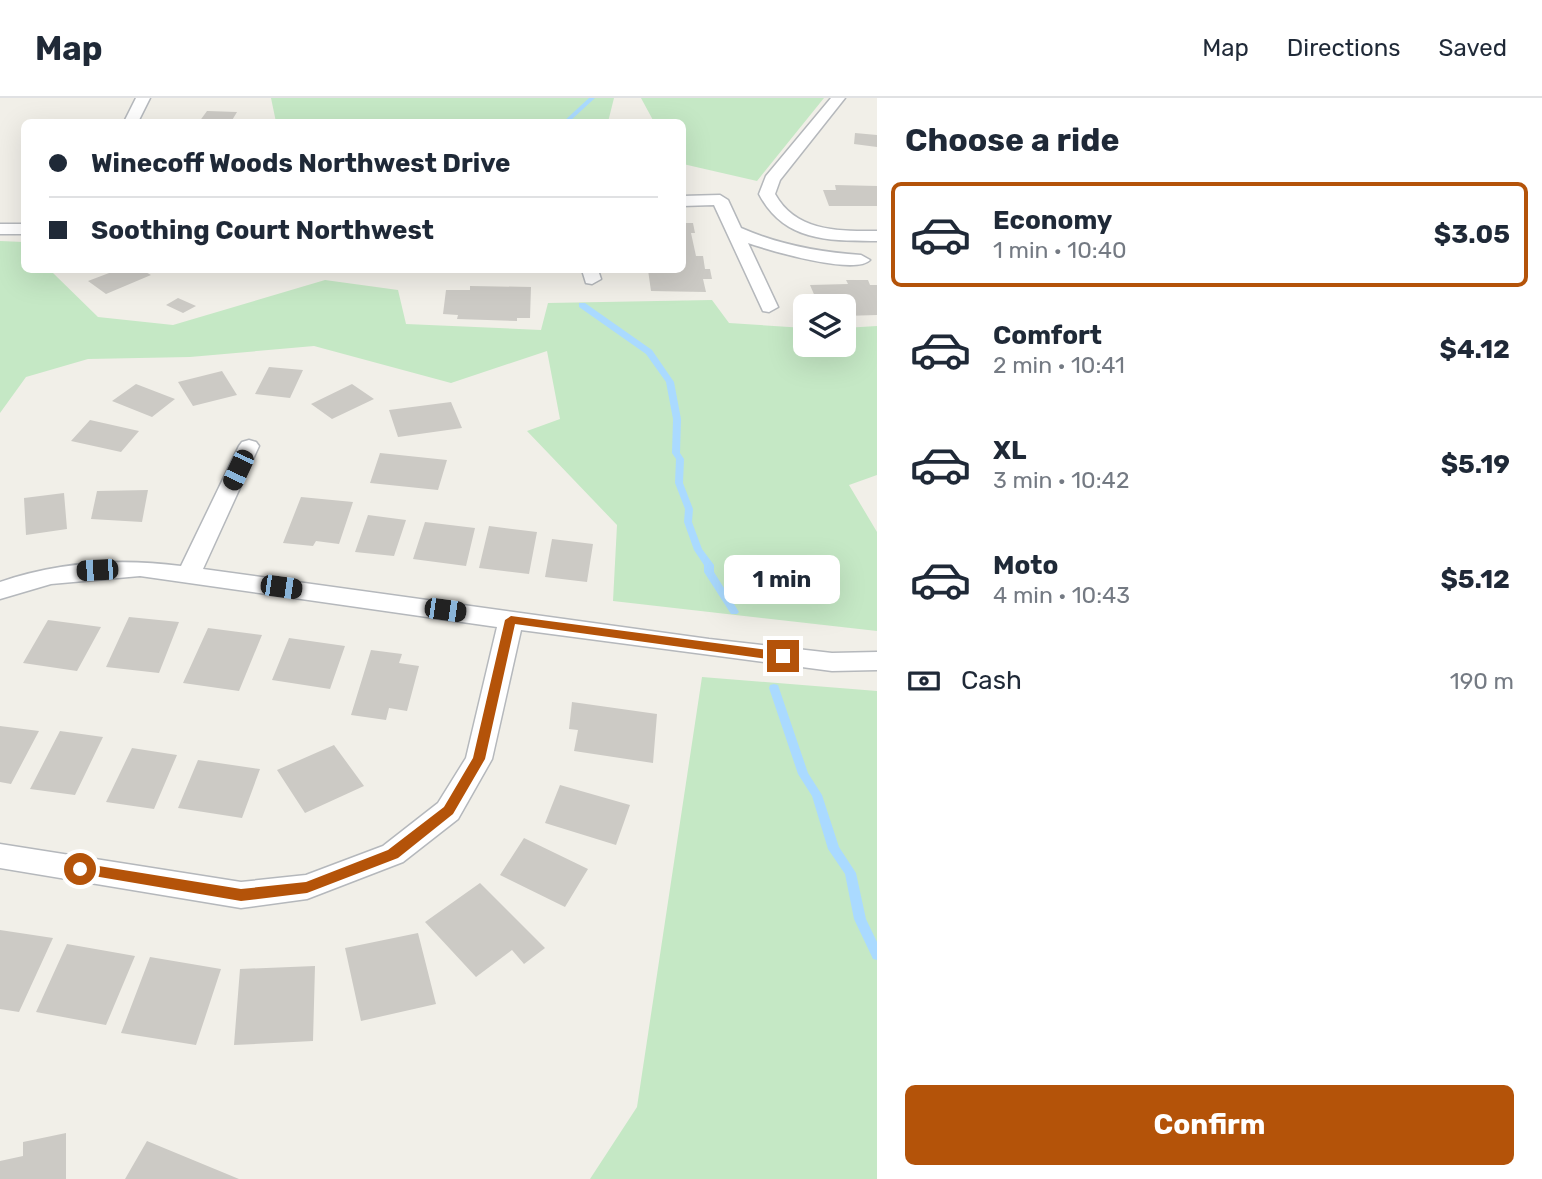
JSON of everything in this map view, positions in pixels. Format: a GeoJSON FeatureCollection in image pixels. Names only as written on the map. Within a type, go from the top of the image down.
{"type":"FeatureCollection","features":[{"type":"Feature","properties":{"kind":"street"},"geometry":{"type":"LineString","coordinates":[[132,119],[143,98]]}},
{"type":"Feature","properties":{"kind":"street"},"geometry":{"type":"LineString","coordinates":[[838,98],[772,179],[767,194],[779,214],[809,230],[845,236],[877,236]]}},
{"type":"Feature","properties":{"kind":"street"},"geometry":{"type":"LineString","coordinates":[[686,201],[720,200],[769,307]]}},
{"type":"Feature","properties":{"kind":"street"},"geometry":{"type":"LineString","coordinates":[[0,229],[21,229]]}},
{"type":"Feature","properties":{"kind":"street"},"geometry":{"type":"LineString","coordinates":[[734,231],[825,259],[861,260]]}},
{"type":"Feature","properties":{"kind":"street"},"geometry":{"type":"LineString","coordinates":[[189,575],[249,446]]}},
{"type":"Feature","properties":{"kind":"street"},"geometry":{"type":"LineString","coordinates":[[0,590],[29,579],[83,570],[140,568],[709,648],[832,662],[877,661]]}},
{"type":"Feature","properties":{"kind":"street"},"geometry":{"type":"LineString","coordinates":[[0,856],[241,895],[307,887],[393,854],[448,811],[479,759],[511,620]]}},
{"type":"Feature","properties":{"kind":"green space"},"geometry":{"type":"Polygon","coordinates":[[[271,98],[614,98],[609,119],[275,119],[271,98]]]}},
{"type":"Feature","properties":{"kind":"green space"},"geometry":{"type":"Polygon","coordinates":[[[641,98],[824,98],[757,181],[686,165],[686,119],[652,119],[641,98]]]}},
{"type":"Feature","properties":{"kind":"green space"},"geometry":{"type":"Polygon","coordinates":[[[0,241],[21,242],[21,273],[53,273],[98,317],[173,325],[325,280],[398,290],[406,324],[541,330],[548,303],[712,300],[729,323],[793,327],[793,357],[856,357],[856,327],[877,326],[877,475],[849,485],[877,532],[877,631],[613,601],[617,525],[527,431],[560,419],[547,351],[451,383],[314,346],[190,357],[88,359],[26,377],[0,413],[0,241]]]}},
{"type":"Feature","properties":{"kind":"green space"},"geometry":{"type":"Polygon","coordinates":[[[702,677],[877,691],[877,1179],[590,1179],[637,1107],[702,677]]]}},
{"type":"Feature","properties":{"kind":"building"},"geometry":{"type":"Polygon","coordinates":[[[207,111],[237,112],[233,119],[201,119],[207,111]]]}},
{"type":"Feature","properties":{"kind":"building"},"geometry":{"type":"Polygon","coordinates":[[[855,133],[877,135],[877,147],[854,144],[855,133]]]}},
{"type":"Feature","properties":{"kind":"building"},"geometry":{"type":"Polygon","coordinates":[[[835,185],[877,186],[877,206],[829,206],[823,190],[836,190],[835,185]]]}},
{"type":"Feature","properties":{"kind":"building"},"geometry":{"type":"Polygon","coordinates":[[[686,223],[693,223],[695,233],[691,233],[696,256],[703,256],[705,269],[710,269],[712,279],[703,279],[706,292],[651,291],[648,273],[686,273],[686,223]]]}},
{"type":"Feature","properties":{"kind":"building"},"geometry":{"type":"Polygon","coordinates":[[[109,273],[151,275],[106,294],[88,281],[109,273]]]}},
{"type":"Feature","properties":{"kind":"building"},"geometry":{"type":"Polygon","coordinates":[[[846,280],[868,280],[870,285],[877,285],[877,315],[856,316],[856,294],[814,294],[810,285],[848,284],[846,280]]]}},
{"type":"Feature","properties":{"kind":"building"},"geometry":{"type":"Polygon","coordinates":[[[470,286],[531,287],[530,318],[517,318],[517,321],[457,319],[458,315],[443,314],[446,290],[470,290],[470,286]]]}},
{"type":"Feature","properties":{"kind":"building"},"geometry":{"type":"Polygon","coordinates":[[[178,298],[196,306],[183,313],[166,305],[178,298]]]}},
{"type":"Feature","properties":{"kind":"building"},"geometry":{"type":"Polygon","coordinates":[[[269,367],[303,370],[290,398],[255,394],[269,367]]]}},
{"type":"Feature","properties":{"kind":"building"},"geometry":{"type":"Polygon","coordinates":[[[222,371],[237,395],[193,406],[178,382],[222,371]]]}},
{"type":"Feature","properties":{"kind":"building"},"geometry":{"type":"Polygon","coordinates":[[[136,384],[175,399],[152,417],[112,401],[136,384]]]}},
{"type":"Feature","properties":{"kind":"building"},"geometry":{"type":"Polygon","coordinates":[[[352,384],[374,399],[332,419],[311,404],[352,384]]]}},
{"type":"Feature","properties":{"kind":"building"},"geometry":{"type":"Polygon","coordinates":[[[451,402],[462,428],[398,437],[389,410],[451,402]]]}},
{"type":"Feature","properties":{"kind":"building"},"geometry":{"type":"Polygon","coordinates":[[[90,420],[139,431],[121,452],[71,441],[90,420]]]}},
{"type":"Feature","properties":{"kind":"building"},"geometry":{"type":"Polygon","coordinates":[[[380,453],[447,460],[438,490],[370,483],[380,453]]]}},
{"type":"Feature","properties":{"kind":"building"},"geometry":{"type":"Polygon","coordinates":[[[148,490],[142,522],[91,519],[97,491],[148,490]]]}},
{"type":"Feature","properties":{"kind":"building"},"geometry":{"type":"Polygon","coordinates":[[[64,493],[67,529],[26,535],[24,498],[64,493]]]}},
{"type":"Feature","properties":{"kind":"building"},"geometry":{"type":"Polygon","coordinates":[[[301,497],[353,502],[339,544],[316,541],[313,546],[283,543],[301,497]]]}},
{"type":"Feature","properties":{"kind":"building"},"geometry":{"type":"Polygon","coordinates":[[[368,515],[406,520],[394,556],[355,552],[368,515]]]}},
{"type":"Feature","properties":{"kind":"building"},"geometry":{"type":"Polygon","coordinates":[[[425,522],[475,528],[466,566],[413,559],[425,522]]]}},
{"type":"Feature","properties":{"kind":"building"},"geometry":{"type":"Polygon","coordinates":[[[489,526],[537,532],[529,574],[479,568],[489,526]]]}},
{"type":"Feature","properties":{"kind":"building"},"geometry":{"type":"Polygon","coordinates":[[[552,539],[593,544],[587,582],[545,577],[552,539]]]}},
{"type":"Feature","properties":{"kind":"building"},"geometry":{"type":"Polygon","coordinates":[[[129,617],[179,622],[159,673],[106,667],[129,617]]]}},
{"type":"Feature","properties":{"kind":"building"},"geometry":{"type":"Polygon","coordinates":[[[48,620],[101,627],[77,671],[23,663],[48,620]]]}},
{"type":"Feature","properties":{"kind":"building"},"geometry":{"type":"Polygon","coordinates":[[[208,628],[262,635],[239,691],[183,683],[208,628]]]}},
{"type":"Feature","properties":{"kind":"building"},"geometry":{"type":"Polygon","coordinates":[[[289,638],[345,646],[330,689],[272,680],[289,638]]]}},
{"type":"Feature","properties":{"kind":"building"},"geometry":{"type":"Polygon","coordinates":[[[371,650],[402,654],[399,663],[419,666],[407,711],[389,708],[386,720],[351,715],[371,650]]]}},
{"type":"Feature","properties":{"kind":"building"},"geometry":{"type":"Polygon","coordinates":[[[572,702],[657,714],[653,763],[574,751],[578,730],[569,729],[572,702]]]}},
{"type":"Feature","properties":{"kind":"building"},"geometry":{"type":"Polygon","coordinates":[[[0,726],[39,731],[11,784],[0,782],[0,726]]]}},
{"type":"Feature","properties":{"kind":"building"},"geometry":{"type":"Polygon","coordinates":[[[60,731],[103,737],[75,795],[30,789],[60,731]]]}},
{"type":"Feature","properties":{"kind":"building"},"geometry":{"type":"Polygon","coordinates":[[[334,745],[364,786],[305,813],[277,770],[334,745]]]}},
{"type":"Feature","properties":{"kind":"building"},"geometry":{"type":"Polygon","coordinates":[[[132,748],[177,755],[154,809],[106,802],[132,748]]]}},
{"type":"Feature","properties":{"kind":"building"},"geometry":{"type":"Polygon","coordinates":[[[198,760],[260,769],[242,818],[178,808],[198,760]]]}},
{"type":"Feature","properties":{"kind":"building"},"geometry":{"type":"Polygon","coordinates":[[[560,785],[630,805],[616,845],[545,823],[560,785]]]}},
{"type":"Feature","properties":{"kind":"building"},"geometry":{"type":"Polygon","coordinates":[[[524,838],[588,869],[565,907],[500,875],[524,838]]]}},
{"type":"Feature","properties":{"kind":"building"},"geometry":{"type":"Polygon","coordinates":[[[480,883],[545,948],[524,964],[512,950],[476,977],[425,922],[480,883]]]}},
{"type":"Feature","properties":{"kind":"building"},"geometry":{"type":"Polygon","coordinates":[[[0,930],[53,938],[19,1012],[0,1009],[0,930]]]}},
{"type":"Feature","properties":{"kind":"building"},"geometry":{"type":"Polygon","coordinates":[[[418,933],[436,1004],[361,1021],[345,948],[418,933]]]}},
{"type":"Feature","properties":{"kind":"building"},"geometry":{"type":"Polygon","coordinates":[[[67,944],[135,956],[106,1025],[36,1012],[67,944]]]}},
{"type":"Feature","properties":{"kind":"building"},"geometry":{"type":"Polygon","coordinates":[[[150,957],[221,969],[196,1045],[121,1033],[150,957]]]}},
{"type":"Feature","properties":{"kind":"building"},"geometry":{"type":"Polygon","coordinates":[[[315,966],[313,1041],[234,1045],[240,969],[315,966]]]}},
{"type":"Feature","properties":{"kind":"building"},"geometry":{"type":"Polygon","coordinates":[[[66,1133],[66,1179],[0,1179],[0,1161],[23,1156],[23,1142],[66,1133]]]}},
{"type":"Feature","properties":{"kind":"building"},"geometry":{"type":"Polygon","coordinates":[[[147,1141],[239,1179],[125,1179],[147,1141]]]}},
{"type":"Feature","properties":{"kind":"waterway"},"geometry":{"type":"LineString","coordinates":[[569,119],[592,98]]}},
{"type":"Feature","properties":{"kind":"waterway"},"geometry":{"type":"LineString","coordinates":[[582,305],[649,352],[670,382],[677,419],[679,483],[689,509],[688,522],[698,550],[709,565],[709,572],[734,612]]}},
{"type":"Feature","properties":{"kind":"waterway"},"geometry":{"type":"LineString","coordinates":[[774,688],[803,774],[817,795],[834,849],[850,873],[860,919],[877,955]]}},
{"type":"Feature","properties":{"kind":"route"},"geometry":{"type":"LineString","coordinates":[[80,869],[241,895],[307,887],[393,854],[448,811],[479,759],[511,620],[783,656]]}}]}
